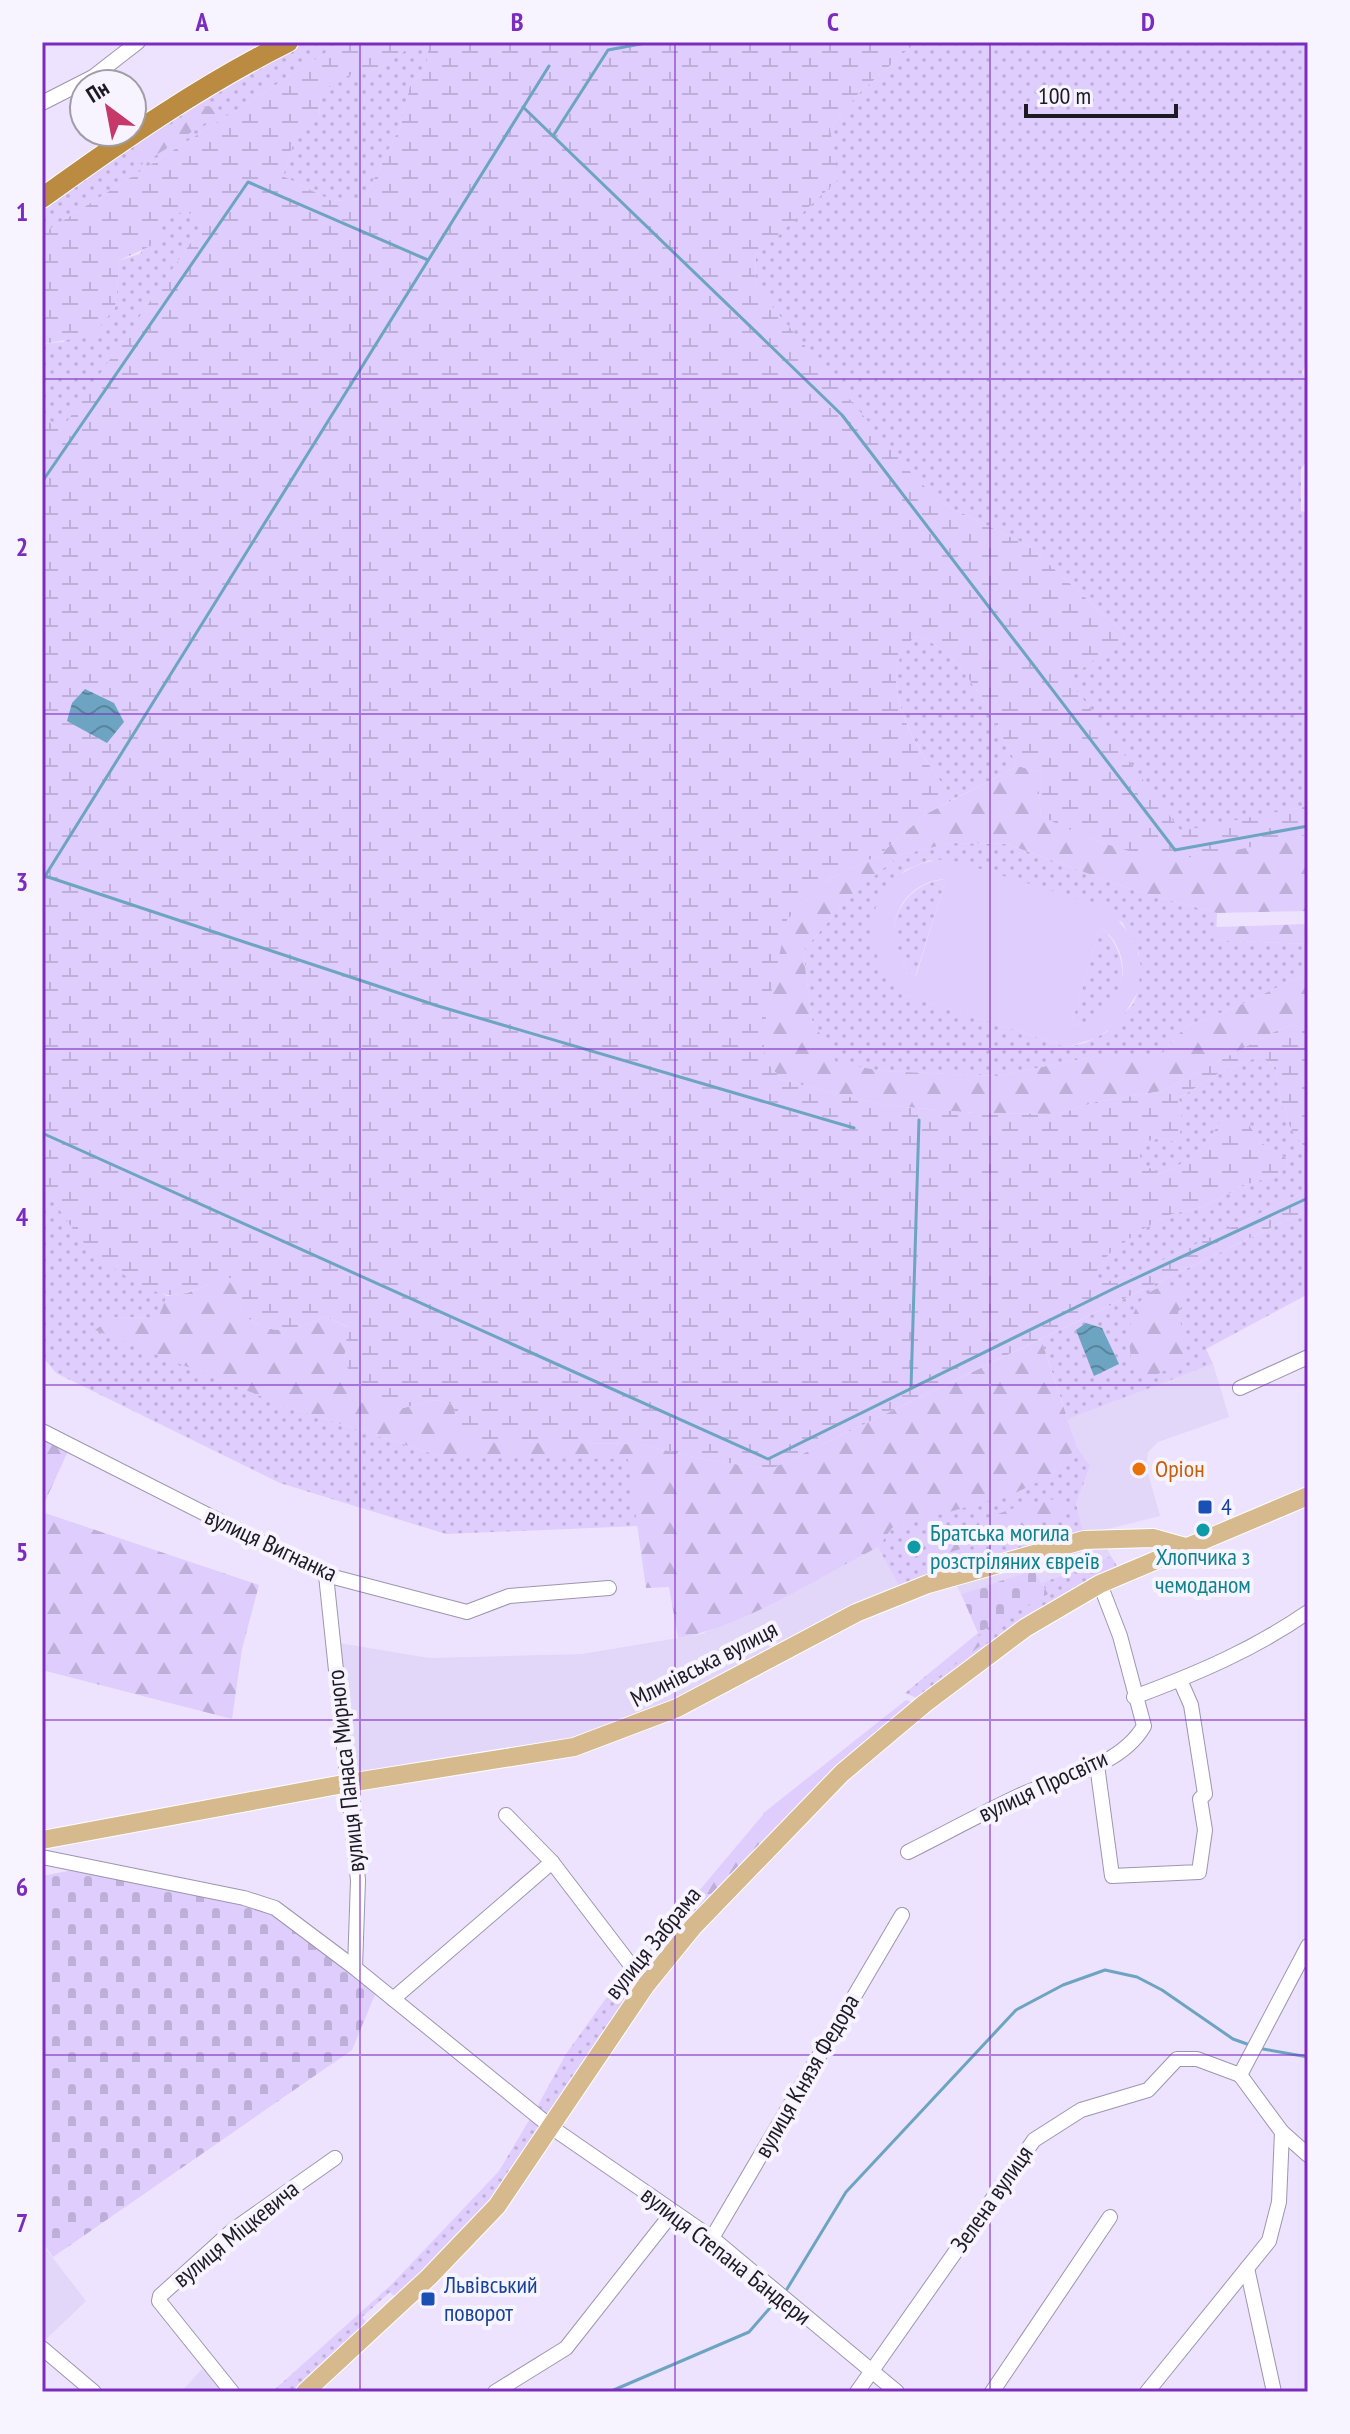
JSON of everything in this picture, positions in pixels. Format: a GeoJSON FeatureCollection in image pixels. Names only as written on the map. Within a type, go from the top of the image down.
{"type":"FeatureCollection","features":[{"type":"Feature","properties":{"kind":"highway"},"geometry":{"type":"LineString","coordinates":[[42,198],[139,129],[241,66],[288,42]]}},
{"type":"Feature","properties":{"kind":"main road","name":"вулиця Забрама"},"geometry":{"type":"LineString","coordinates":[[305,2392],[429,2277],[497,2206],[646,1985],[693,1927],[842,1773],[924,1704],[1025,1628],[1100,1584],[1308,1496]]}},
{"type":"Feature","properties":{"kind":"main road","name":"Млинівська вулиця"},"geometry":{"type":"LineString","coordinates":[[42,1840],[349,1783],[574,1747],[677,1708],[856,1613],[928,1584],[1084,1540],[1130,1536],[1166,1540],[1185,1547]]}},
{"type":"Feature","properties":{"kind":"street"},"geometry":{"type":"LineString","coordinates":[[42,103],[93,77],[138,42]]}},
{"type":"Feature","properties":{"kind":"street"},"geometry":{"type":"LineString","coordinates":[[1240,1388],[1308,1357]]}},
{"type":"Feature","properties":{"kind":"street","name":"вулиця Вигнанка"},"geometry":{"type":"LineString","coordinates":[[42,1431],[326,1575],[467,1612],[509,1596],[609,1588]]}},
{"type":"Feature","properties":{"kind":"street","name":"вулиця Панаса Мирного"},"geometry":{"type":"LineString","coordinates":[[326,1575],[358,1880],[355,1968]]}},
{"type":"Feature","properties":{"kind":"street","name":"вулиця Просвіти"},"geometry":{"type":"LineString","coordinates":[[908,1852],[1023,1795],[1097,1765],[1137,1737],[1144,1726],[1100,1584]]}},
{"type":"Feature","properties":{"kind":"street"},"geometry":{"type":"LineString","coordinates":[[1134,1697],[1265,1642],[1308,1612]]}},
{"type":"Feature","properties":{"kind":"street"},"geometry":{"type":"LineString","coordinates":[[1097,1765],[1112,1876],[1199,1872],[1205,1830],[1200,1799],[1205,1794],[1191,1705],[1180,1680]]}},
{"type":"Feature","properties":{"kind":"street"},"geometry":{"type":"LineString","coordinates":[[506,1815],[552,1862],[646,1985]]}},
{"type":"Feature","properties":{"kind":"street"},"geometry":{"type":"LineString","coordinates":[[42,1857],[244,1898],[275,1908],[355,1968],[551,2127]]}},
{"type":"Feature","properties":{"kind":"street"},"geometry":{"type":"LineString","coordinates":[[393,1999],[552,1862]]}},
{"type":"Feature","properties":{"kind":"street","name":"вулиця Князя Федора"},"geometry":{"type":"LineString","coordinates":[[712,2238],[902,1915]]}},
{"type":"Feature","properties":{"kind":"street"},"geometry":{"type":"LineString","coordinates":[[1308,1946],[1240,2075],[1282,2132],[1308,2155]]}},
{"type":"Feature","properties":{"kind":"street","name":"Зелена вулиця"},"geometry":{"type":"LineString","coordinates":[[870,2372],[1034,2140],[1081,2110],[1148,2090],[1177,2059],[1197,2059],[1240,2075]]}},
{"type":"Feature","properties":{"kind":"street","name":"вулиця Степана Бандери"},"geometry":{"type":"LineString","coordinates":[[551,2127],[712,2238],[897,2392]]}},
{"type":"Feature","properties":{"kind":"street"},"geometry":{"type":"LineString","coordinates":[[1147,2392],[1269,2241],[1277,2218],[1282,2132]]}},
{"type":"Feature","properties":{"kind":"street","name":"вулиця Міцкевича"},"geometry":{"type":"LineString","coordinates":[[232,2392],[159,2301],[160,2296],[233,2230],[335,2158]]}},
{"type":"Feature","properties":{"kind":"street"},"geometry":{"type":"LineString","coordinates":[[495,2392],[566,2348],[673,2212]]}},
{"type":"Feature","properties":{"kind":"street"},"geometry":{"type":"LineString","coordinates":[[992,2392],[1110,2217]]}},
{"type":"Feature","properties":{"kind":"street"},"geometry":{"type":"LineString","coordinates":[[1247,2268],[1274,2392]]}},
{"type":"Feature","properties":{"kind":"street"},"geometry":{"type":"LineString","coordinates":[[43,2350],[94,2392]]}},
{"type":"Feature","properties":{"kind":"street"},"geometry":{"type":"LineString","coordinates":[[857,2392],[870,2372]]}},
{"type":"Feature","properties":{"kind":"shaded area"},"geometry":{"type":"Polygon","coordinates":[[[1213,1364],[1229,1417],[1158,1442],[1148,1452],[1146,1467],[1160,1516],[1084,1535],[1076,1504],[1090,1466],[1077,1447],[1068,1419],[1213,1364]]]}},
{"type":"Feature","properties":{"kind":"shaded area"},"geometry":{"type":"Polygon","coordinates":[[[1104,1543],[1111,1556],[1042,1583],[1034,1570],[961,1594],[954,1581],[1104,1543]]]}},
{"type":"Feature","properties":{"kind":"shaded area"},"geometry":{"type":"Polygon","coordinates":[[[878,1547],[901,1590],[675,1704],[573,1742],[353,1777],[339,1643],[429,1658],[582,1654],[702,1634],[878,1547]]]}},
{"type":"Feature","properties":{"kind":"shaded area"},"geometry":{"type":"Polygon","coordinates":[[[42,2244],[86,2301],[42,2343],[42,2244]]]}},
{"type":"Feature","properties":{"kind":"shaded area"},"geometry":{"type":"Polygon","coordinates":[[[206,2365],[228,2392],[181,2392],[206,2365]]]}},
{"type":"Feature","properties":{"kind":"green space"},"geometry":{"type":"Polygon","coordinates":[[[306,42],[350,42],[335,47],[42,234],[42,208],[129,148],[148,148],[148,135],[237,79],[306,42]]]}},
{"type":"Feature","properties":{"kind":"green space"},"geometry":{"type":"Polygon","coordinates":[[[350,42],[916,42],[856,96],[830,129],[839,179],[756,256],[755,286],[912,474],[941,503],[1029,546],[1127,636],[1068,679],[1181,831],[1308,806],[1308,835],[1213,855],[1164,858],[1109,845],[1041,816],[1039,792],[1043,773],[1018,766],[989,710],[964,672],[934,644],[916,636],[902,653],[896,674],[898,696],[916,742],[954,799],[926,814],[879,855],[822,883],[787,920],[764,1026],[764,1059],[782,1080],[882,1105],[975,1113],[1059,1114],[1096,1102],[1162,1091],[1272,1033],[1308,1018],[1308,1150],[1293,1132],[1284,1112],[1276,1067],[1260,1056],[1217,1074],[1179,1098],[1182,1123],[1178,1142],[1161,1138],[1140,1143],[1140,1163],[1161,1174],[1182,1163],[1204,1146],[1222,1118],[1245,1119],[1260,1142],[1290,1161],[1280,1174],[1245,1185],[1202,1207],[1172,1214],[1141,1230],[1109,1254],[1093,1276],[1108,1281],[1130,1276],[1308,1190],[1308,1210],[771,1469],[713,1461],[638,1444],[472,1442],[458,1426],[453,1404],[435,1400],[395,1410],[361,1396],[344,1360],[348,1327],[327,1317],[283,1330],[264,1327],[241,1313],[243,1277],[224,1279],[181,1294],[154,1291],[98,1257],[50,1197],[42,1196],[42,418],[57,427],[66,423],[203,225],[195,214],[175,212],[162,219],[159,242],[120,260],[115,308],[92,336],[42,344],[42,234],[335,47],[350,42]],[[413,45],[380,68],[347,76],[321,92],[319,119],[296,134],[283,176],[332,201],[364,199],[400,127],[410,86],[427,67],[428,51],[413,45]]]}},
{"type":"Feature","properties":{"kind":"green space"},"geometry":{"type":"Polygon","coordinates":[[[916,42],[1308,42],[1308,358],[1302,373],[1308,386],[1308,461],[1301,468],[1301,511],[1308,513],[1308,806],[1181,832],[1068,679],[1126,635],[1029,546],[941,503],[912,475],[755,286],[756,256],[787,223],[830,129],[856,96],[916,42]]]}},
{"type":"Feature","properties":{"kind":"green space"},"geometry":{"type":"Polygon","coordinates":[[[413,45],[428,51],[427,67],[410,86],[400,127],[364,199],[332,201],[283,176],[296,134],[319,118],[321,92],[347,75],[380,68],[413,45]]]}},
{"type":"Feature","properties":{"kind":"green space"},"geometry":{"type":"Polygon","coordinates":[[[209,106],[219,114],[141,165],[137,153],[140,148],[148,148],[148,138],[200,107],[209,106]]]}},
{"type":"Feature","properties":{"kind":"green space"},"geometry":{"type":"Polygon","coordinates":[[[175,212],[196,214],[203,225],[66,424],[57,427],[42,418],[42,344],[63,342],[115,308],[120,260],[140,254],[161,219],[175,212]]]}},
{"type":"Feature","properties":{"kind":"green space"},"geometry":{"type":"Polygon","coordinates":[[[916,636],[934,644],[964,672],[989,710],[1018,766],[954,799],[916,742],[898,696],[896,673],[902,653],[916,636]]]}},
{"type":"Feature","properties":{"kind":"green space"},"geometry":{"type":"Polygon","coordinates":[[[1018,766],[1043,773],[1039,792],[1041,816],[1100,842],[1180,858],[1308,835],[1308,911],[1217,913],[1133,890],[1007,844],[951,843],[900,855],[853,893],[803,951],[812,1020],[836,1062],[881,1071],[998,1076],[1101,1055],[1161,1055],[1186,1026],[1234,1008],[1308,973],[1308,1018],[1272,1033],[1162,1091],[1096,1102],[1059,1114],[975,1113],[882,1105],[782,1080],[764,1059],[763,1026],[786,921],[822,883],[879,855],[926,814],[1018,766]]]}},
{"type":"Feature","properties":{"kind":"green space"},"geometry":{"type":"Polygon","coordinates":[[[951,843],[1007,844],[1133,890],[1217,913],[1216,940],[1308,944],[1308,973],[1234,1008],[1186,1026],[1161,1055],[1101,1055],[998,1076],[881,1071],[836,1063],[812,1020],[803,951],[853,893],[900,855],[951,843]],[[930,860],[905,870],[880,898],[907,995],[1067,1047],[1085,1043],[1107,1032],[1133,1004],[1138,992],[1139,954],[1122,922],[930,860]]]}},
{"type":"Feature","properties":{"kind":"green space"},"geometry":{"type":"Polygon","coordinates":[[[948,859],[1108,908],[1135,941],[1141,966],[1138,992],[1118,1024],[1096,1038],[1067,1047],[907,995],[888,976],[877,954],[872,932],[875,910],[884,891],[900,875],[921,864],[948,859]],[[946,879],[913,891],[896,917],[896,948],[915,977],[916,976],[946,879]],[[1101,927],[1071,1025],[1088,1021],[1103,1012],[1120,986],[1123,971],[1121,955],[1114,940],[1101,927]]]}},
{"type":"Feature","properties":{"kind":"green space"},"geometry":{"type":"Polygon","coordinates":[[[946,879],[915,977],[896,948],[896,918],[914,892],[946,879]]]}},
{"type":"Feature","properties":{"kind":"green space"},"geometry":{"type":"Polygon","coordinates":[[[1308,924],[1308,944],[1215,940],[1216,927],[1308,924]]]}},
{"type":"Feature","properties":{"kind":"green space"},"geometry":{"type":"Polygon","coordinates":[[[1101,927],[1120,956],[1120,987],[1114,1001],[1103,1012],[1089,1021],[1071,1025],[1101,927]]]}},
{"type":"Feature","properties":{"kind":"green space"},"geometry":{"type":"Polygon","coordinates":[[[1260,1056],[1276,1067],[1284,1112],[1293,1132],[1308,1150],[1308,1190],[1130,1276],[1107,1281],[1092,1276],[1109,1254],[1141,1230],[1172,1214],[1202,1207],[1245,1185],[1280,1174],[1290,1161],[1222,1118],[1204,1146],[1182,1163],[1161,1174],[1140,1163],[1140,1143],[1161,1138],[1177,1142],[1182,1123],[1179,1098],[1217,1074],[1260,1056]]]}},
{"type":"Feature","properties":{"kind":"green space"},"geometry":{"type":"Polygon","coordinates":[[[42,1196],[50,1197],[92,1251],[133,1280],[167,1296],[158,1318],[114,1317],[96,1330],[288,1407],[443,1457],[628,1458],[639,1526],[446,1534],[280,1483],[56,1373],[42,1356],[42,1196]]]}},
{"type":"Feature","properties":{"kind":"green space"},"geometry":{"type":"Polygon","coordinates":[[[1308,1210],[1308,1294],[1206,1349],[1213,1364],[1068,1419],[1041,1339],[1308,1210]]]}},
{"type":"Feature","properties":{"kind":"green space"},"geometry":{"type":"Polygon","coordinates":[[[227,1277],[244,1277],[241,1313],[263,1327],[282,1330],[327,1317],[349,1328],[344,1360],[395,1410],[435,1400],[453,1404],[458,1425],[507,1442],[638,1444],[713,1461],[771,1469],[1041,1339],[1077,1447],[1051,1476],[1013,1494],[892,1528],[878,1547],[780,1600],[728,1624],[678,1638],[669,1587],[646,1588],[628,1459],[443,1457],[288,1407],[95,1330],[114,1317],[158,1318],[167,1296],[187,1293],[227,1277]]]}},
{"type":"Feature","properties":{"kind":"green space"},"geometry":{"type":"Polygon","coordinates":[[[1183,1284],[1187,1298],[1178,1312],[1189,1358],[1154,1376],[1134,1371],[1130,1327],[1137,1307],[1155,1289],[1183,1284]]]}},
{"type":"Feature","properties":{"kind":"green space"},"geometry":{"type":"Polygon","coordinates":[[[42,1436],[69,1449],[42,1508],[42,1436]]]}},
{"type":"Feature","properties":{"kind":"green space"},"geometry":{"type":"Polygon","coordinates":[[[1077,1447],[1090,1466],[1076,1504],[1084,1535],[901,1590],[878,1547],[892,1528],[1051,1476],[1077,1447]]]}},
{"type":"Feature","properties":{"kind":"green space"},"geometry":{"type":"Polygon","coordinates":[[[1061,1498],[1067,1509],[1065,1515],[939,1556],[931,1546],[941,1535],[1025,1504],[1061,1498]]]}},
{"type":"Feature","properties":{"kind":"green space"},"geometry":{"type":"Polygon","coordinates":[[[42,1512],[259,1585],[242,1649],[232,1719],[42,1670],[42,1512]]]}},
{"type":"Feature","properties":{"kind":"green space"},"geometry":{"type":"Polygon","coordinates":[[[1111,1556],[1118,1568],[919,1699],[905,1693],[978,1633],[1047,1594],[1042,1583],[1111,1556]]]}},
{"type":"Feature","properties":{"kind":"green space"},"geometry":{"type":"Polygon","coordinates":[[[1034,1570],[1048,1594],[978,1633],[961,1594],[1034,1570]]]}},
{"type":"Feature","properties":{"kind":"green space"},"geometry":{"type":"Polygon","coordinates":[[[989,1632],[991,1638],[918,1692],[915,1688],[980,1635],[989,1632]]]}},
{"type":"Feature","properties":{"kind":"green space"},"geometry":{"type":"Polygon","coordinates":[[[906,1700],[914,1703],[841,1767],[772,1834],[706,1903],[644,1977],[635,1967],[766,1811],[906,1700]]]}},
{"type":"Feature","properties":{"kind":"green space"},"geometry":{"type":"Polygon","coordinates":[[[73,1870],[242,1903],[273,1913],[376,1992],[352,2050],[53,2257],[42,2242],[42,1876],[73,1870]]]}},
{"type":"Feature","properties":{"kind":"green space"},"geometry":{"type":"Polygon","coordinates":[[[627,1969],[639,1982],[548,2118],[536,2109],[566,2054],[627,1969]]]}},
{"type":"Feature","properties":{"kind":"green space"},"geometry":{"type":"Polygon","coordinates":[[[531,2117],[543,2126],[492,2202],[396,2298],[390,2292],[362,2317],[368,2324],[300,2387],[294,2392],[272,2392],[392,2284],[499,2171],[531,2117]]]}},
{"type":"Feature","properties":{"kind":"water"},"geometry":{"type":"Polygon","coordinates":[[[85,689],[114,703],[124,722],[107,743],[67,721],[72,703],[85,689]]]}},
{"type":"Feature","properties":{"kind":"water"},"geometry":{"type":"Polygon","coordinates":[[[1086,1323],[1102,1328],[1119,1364],[1094,1376],[1076,1330],[1086,1323]]]}},
{"type":"Feature","properties":{"kind":"waterway"},"geometry":{"type":"LineString","coordinates":[[553,136],[608,50],[651,42]]}},
{"type":"Feature","properties":{"kind":"waterway"},"geometry":{"type":"LineString","coordinates":[[42,881],[549,66]]}},
{"type":"Feature","properties":{"kind":"waterway"},"geometry":{"type":"LineString","coordinates":[[523,107],[842,415],[1175,850],[1308,826]]}},
{"type":"Feature","properties":{"kind":"waterway"},"geometry":{"type":"LineString","coordinates":[[42,482],[248,182],[428,260]]}},
{"type":"Feature","properties":{"kind":"waterway"},"geometry":{"type":"LineString","coordinates":[[45,876],[438,1006],[854,1128]]}},
{"type":"Feature","properties":{"kind":"waterway"},"geometry":{"type":"LineString","coordinates":[[911,1388],[919,1120]]}},
{"type":"Feature","properties":{"kind":"waterway"},"geometry":{"type":"LineString","coordinates":[[42,1133],[768,1459],[1119,1286],[1308,1198]]}},
{"type":"Feature","properties":{"kind":"waterway"},"geometry":{"type":"LineString","coordinates":[[787,2289],[846,2192],[1016,2010],[1063,1985],[1105,1970],[1137,1977],[1162,1990],[1233,2039],[1247,2044]]}},
{"type":"Feature","properties":{"kind":"waterway"},"geometry":{"type":"LineString","coordinates":[[1263,2049],[1308,2057]]}},
{"type":"Feature","properties":{"kind":"waterway"},"geometry":{"type":"LineString","coordinates":[[609,2392],[749,2332],[776,2301]]}},
{"type":"Feature","properties":{"kind":"place","name":"Оріон"},"geometry":{"type":"Point","coordinates":[1139,1469]}},
{"type":"Feature","properties":{"kind":"place","name":"4"},"geometry":{"type":"Point","coordinates":[1205,1507]}},
{"type":"Feature","properties":{"kind":"place","name":"Хлопчика з чемоданом"},"geometry":{"type":"Point","coordinates":[1203,1530]}},
{"type":"Feature","properties":{"kind":"place","name":"Братська могила розстріляних євреїв"},"geometry":{"type":"Point","coordinates":[914,1547]}},
{"type":"Feature","properties":{"kind":"place","name":"Львівський поворот"},"geometry":{"type":"Point","coordinates":[428,2299]}}]}
